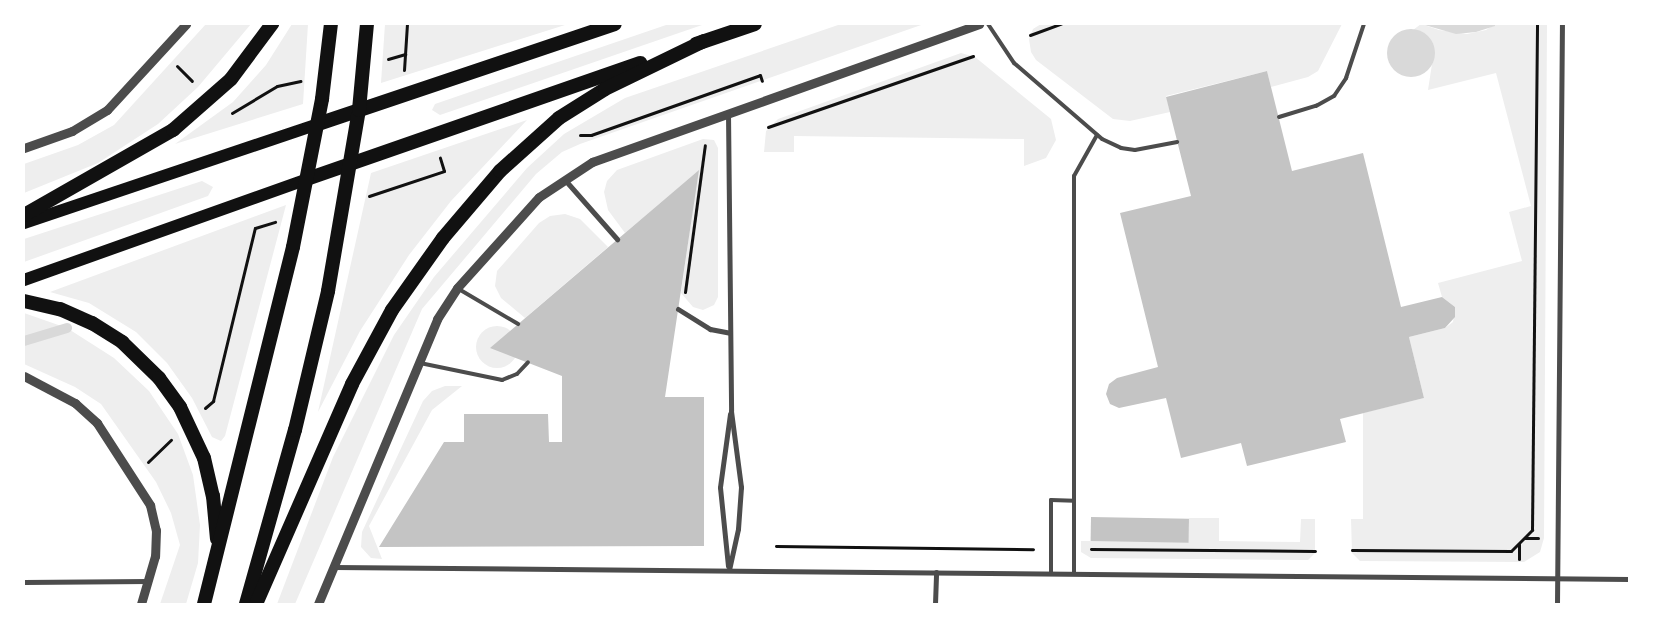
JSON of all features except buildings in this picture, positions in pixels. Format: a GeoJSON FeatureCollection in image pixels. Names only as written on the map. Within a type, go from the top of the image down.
{"type":"FeatureCollection","features":[{"type":"Feature","properties":{"kind":"highway"},"geometry":{"type":"LineString","coordinates":[[24,215],[131,157],[180,125],[231,79],[272,24]]}},
{"type":"Feature","properties":{"kind":"highway"},"geometry":{"type":"LineString","coordinates":[[204,604],[279,308],[308,179],[318,124],[331,24]]}},
{"type":"Feature","properties":{"kind":"highway"},"geometry":{"type":"LineString","coordinates":[[246,604],[306,386],[328,291],[359,110],[367,24]]}},
{"type":"Feature","properties":{"kind":"highway"},"geometry":{"type":"LineString","coordinates":[[318,124],[615,24]]}},
{"type":"Feature","properties":{"kind":"highway"},"geometry":{"type":"LineString","coordinates":[[308,179],[754,24]]}},
{"type":"Feature","properties":{"kind":"highway"},"geometry":{"type":"LineString","coordinates":[[256,604],[320,454],[361,367],[392,310],[443,238],[500,172],[559,118],[605,89],[704,41]]}},
{"type":"Feature","properties":{"kind":"highway"},"geometry":{"type":"LineString","coordinates":[[24,301],[77,316],[108,332],[148,365],[171,392],[204,458],[216,515],[218,554]]}},
{"type":"Feature","properties":{"kind":"main road"},"geometry":{"type":"LineString","coordinates":[[24,222],[318,124]]}},
{"type":"Feature","properties":{"kind":"main road"},"geometry":{"type":"LineString","coordinates":[[24,280],[308,179]]}},
{"type":"Feature","properties":{"kind":"street"},"geometry":{"type":"LineString","coordinates":[[24,148],[90,121],[120,96],[186,24]]}},
{"type":"Feature","properties":{"kind":"street"},"geometry":{"type":"LineString","coordinates":[[318,604],[437,319],[456,288],[528,207],[563,178],[606,156],[978,24]]}},
{"type":"Feature","properties":{"kind":"street"},"geometry":{"type":"LineString","coordinates":[[1557,604],[1562,24]]}},
{"type":"Feature","properties":{"kind":"street"},"geometry":{"type":"LineString","coordinates":[[728,112],[731,411],[742,487],[738,529],[729,570]]}},
{"type":"Feature","properties":{"kind":"street"},"geometry":{"type":"LineString","coordinates":[[563,178],[617,239]]}},
{"type":"Feature","properties":{"kind":"street"},"geometry":{"type":"LineString","coordinates":[[678,309],[710,329],[730,333]]}},
{"type":"Feature","properties":{"kind":"street"},"geometry":{"type":"LineString","coordinates":[[24,376],[74,404],[90,416],[144,494],[156,530],[155,556],[141,604]]}},
{"type":"Feature","properties":{"kind":"street"},"geometry":{"type":"LineString","coordinates":[[729,570],[720,487],[731,411]]}},
{"type":"Feature","properties":{"kind":"street"},"geometry":{"type":"LineString","coordinates":[[333,566],[1629,579]]}},
{"type":"Feature","properties":{"kind":"street"},"geometry":{"type":"LineString","coordinates":[[935,604],[936,572]]}},
{"type":"Feature","properties":{"kind":"street"},"geometry":{"type":"LineString","coordinates":[[24,582],[149,581]]}},
{"type":"Feature","properties":{"kind":"lane"},"geometry":{"type":"LineString","coordinates":[[988,24],[1014,63],[1096,135],[1128,150],[1177,142]]}},
{"type":"Feature","properties":{"kind":"lane"},"geometry":{"type":"LineString","coordinates":[[1279,117],[1316,106],[1334,96],[1346,78],[1364,24]]}},
{"type":"Feature","properties":{"kind":"lane"},"geometry":{"type":"LineString","coordinates":[[1074,573],[1074,176],[1096,135]]}},
{"type":"Feature","properties":{"kind":"lane"},"geometry":{"type":"LineString","coordinates":[[456,288],[518,324]]}},
{"type":"Feature","properties":{"kind":"lane"},"geometry":{"type":"LineString","coordinates":[[418,363],[502,380],[517,374],[528,362]]}},
{"type":"Feature","properties":{"kind":"lane"},"geometry":{"type":"LineString","coordinates":[[1051,573],[1051,500],[1074,501]]}},
{"type":"Feature","properties":{"kind":"path"},"geometry":{"type":"LineString","coordinates":[[404,76],[407,24]]}},
{"type":"Feature","properties":{"kind":"path"},"geometry":{"type":"LineString","coordinates":[[1030,35],[1061,24]]}},
{"type":"Feature","properties":{"kind":"path"},"geometry":{"type":"LineString","coordinates":[[1352,550],[1511,551],[1532,530],[1536,24]]}},
{"type":"Feature","properties":{"kind":"path"},"geometry":{"type":"LineString","coordinates":[[382,60],[405,54]]}},
{"type":"Feature","properties":{"kind":"path"},"geometry":{"type":"LineString","coordinates":[[768,127],[973,56]]}},
{"type":"Feature","properties":{"kind":"path"},"geometry":{"type":"LineString","coordinates":[[172,62],[198,87]]}},
{"type":"Feature","properties":{"kind":"path"},"geometry":{"type":"LineString","coordinates":[[573,135],[591,135],[760,75],[762,81]]}},
{"type":"Feature","properties":{"kind":"path"},"geometry":{"type":"LineString","coordinates":[[224,111],[228,115],[277,86],[304,80]]}},
{"type":"Feature","properties":{"kind":"path"},"geometry":{"type":"LineString","coordinates":[[685,293],[706,142]]}},
{"type":"Feature","properties":{"kind":"path"},"geometry":{"type":"LineString","coordinates":[[366,197],[444,172],[438,151]]}},
{"type":"Feature","properties":{"kind":"path"},"geometry":{"type":"LineString","coordinates":[[201,413],[214,401],[255,228],[282,219]]}},
{"type":"Feature","properties":{"kind":"path"},"geometry":{"type":"LineString","coordinates":[[146,464],[178,434]]}},
{"type":"Feature","properties":{"kind":"path"},"geometry":{"type":"LineString","coordinates":[[1525,538],[1544,538]]}},
{"type":"Feature","properties":{"kind":"path"},"geometry":{"type":"LineString","coordinates":[[1519,544],[1519,562]]}},
{"type":"Feature","properties":{"kind":"path"},"geometry":{"type":"LineString","coordinates":[[776,546],[1041,550]]}},
{"type":"Feature","properties":{"kind":"path"},"geometry":{"type":"LineString","coordinates":[[1081,549],[1315,551]]}},
{"type":"Feature","properties":{"kind":"shaded area"},"geometry":{"type":"Polygon","coordinates":[[[206,24],[251,24],[198,87],[158,124],[98,163],[24,193],[24,164],[78,145],[114,125],[206,24]]]}},
{"type":"Feature","properties":{"kind":"shaded area"},"geometry":{"type":"Polygon","coordinates":[[[292,24],[308,24],[303,104],[175,144],[233,102],[266,65],[292,24]]]}},
{"type":"Feature","properties":{"kind":"shaded area"},"geometry":{"type":"Polygon","coordinates":[[[385,24],[559,24],[565,25],[381,83],[385,24]]]}},
{"type":"Feature","properties":{"kind":"shaded area"},"geometry":{"type":"Polygon","coordinates":[[[669,24],[705,24],[440,115],[432,110],[435,104],[669,24]]]}},
{"type":"Feature","properties":{"kind":"shaded area"},"geometry":{"type":"Polygon","coordinates":[[[841,24],[924,24],[580,144],[562,152],[536,174],[422,309],[295,604],[277,604],[333,457],[394,335],[434,277],[527,168],[564,134],[625,98],[841,24]]]}},
{"type":"Feature","properties":{"kind":"shaded area"},"geometry":{"type":"Polygon","coordinates":[[[1041,24],[1342,24],[1318,71],[1308,77],[1271,87],[1267,71],[1166,96],[1170,112],[1130,121],[1113,119],[1036,60],[1031,52],[1029,39],[1033,29],[1041,24]]]}},
{"type":"Feature","properties":{"kind":"shaded area"},"geometry":{"type":"Polygon","coordinates":[[[1421,24],[1439,30],[1467,34],[1486,30],[1495,24],[1547,24],[1544,538],[1540,552],[1524,562],[1360,561],[1352,553],[1351,519],[1363,519],[1363,413],[1424,398],[1409,337],[1445,328],[1453,322],[1455,307],[1442,297],[1438,283],[1522,261],[1509,212],[1531,206],[1496,73],[1428,90],[1434,51],[1432,43],[1421,32],[1413,30],[1421,24]]]}},
{"type":"Feature","properties":{"kind":"shaded area"},"geometry":{"type":"Polygon","coordinates":[[[1421,24],[1495,24],[1495,26],[1476,32],[1456,34],[1421,24]]]}},
{"type":"Feature","properties":{"kind":"shaded area"},"geometry":{"type":"Polygon","coordinates":[[[1411,29],[1420,31],[1428,36],[1433,44],[1435,53],[1433,62],[1428,70],[1420,75],[1411,77],[1402,75],[1394,70],[1389,62],[1387,53],[1389,44],[1394,36],[1402,31],[1411,29]]]}},
{"type":"Feature","properties":{"kind":"shaded area"},"geometry":{"type":"Polygon","coordinates":[[[961,53],[975,57],[1051,119],[1056,140],[1046,158],[1024,166],[1024,139],[794,136],[794,152],[764,152],[766,131],[778,119],[961,53]]]}},
{"type":"Feature","properties":{"kind":"shaded area"},"geometry":{"type":"Polygon","coordinates":[[[527,120],[451,201],[409,255],[360,331],[318,412],[371,173],[527,120]]]}},
{"type":"Feature","properties":{"kind":"shaded area"},"geometry":{"type":"Polygon","coordinates":[[[703,139],[714,140],[718,148],[718,297],[714,305],[703,310],[693,307],[681,293],[698,171],[625,233],[608,210],[604,192],[607,181],[617,170],[703,139]]]}},
{"type":"Feature","properties":{"kind":"shaded area"},"geometry":{"type":"Polygon","coordinates":[[[202,181],[213,187],[208,196],[24,262],[24,239],[202,181]]]}},
{"type":"Feature","properties":{"kind":"shaded area"},"geometry":{"type":"Polygon","coordinates":[[[286,205],[225,436],[221,441],[212,437],[192,398],[167,363],[136,332],[89,303],[50,292],[286,205]]]}},
{"type":"Feature","properties":{"kind":"shaded area"},"geometry":{"type":"Polygon","coordinates":[[[565,214],[580,219],[608,247],[525,318],[501,298],[495,286],[497,271],[539,223],[550,216],[565,214]]]}},
{"type":"Feature","properties":{"kind":"shaded area"},"geometry":{"type":"Polygon","coordinates":[[[24,313],[67,328],[114,358],[149,391],[178,434],[193,475],[200,525],[198,563],[186,604],[160,604],[180,545],[171,513],[156,482],[101,404],[75,387],[24,364],[24,313]]]}},
{"type":"Feature","properties":{"kind":"shaded area"},"geometry":{"type":"Polygon","coordinates":[[[497,326],[512,332],[518,347],[512,362],[497,368],[482,362],[476,347],[482,332],[497,326]]]}},
{"type":"Feature","properties":{"kind":"shaded area"},"geometry":{"type":"Polygon","coordinates":[[[445,386],[462,386],[432,410],[369,526],[382,559],[371,558],[361,547],[362,532],[423,401],[432,391],[445,386]]]}},
{"type":"Feature","properties":{"kind":"shaded area"},"geometry":{"type":"Polygon","coordinates":[[[1189,518],[1219,518],[1219,541],[1300,542],[1301,519],[1315,519],[1315,553],[1308,560],[1091,558],[1081,552],[1081,541],[1188,541],[1189,518]]]}},
{"type":"Feature","properties":{"kind":"waterway"},"geometry":{"type":"LineString","coordinates":[[24,341],[67,328]]}}]}
